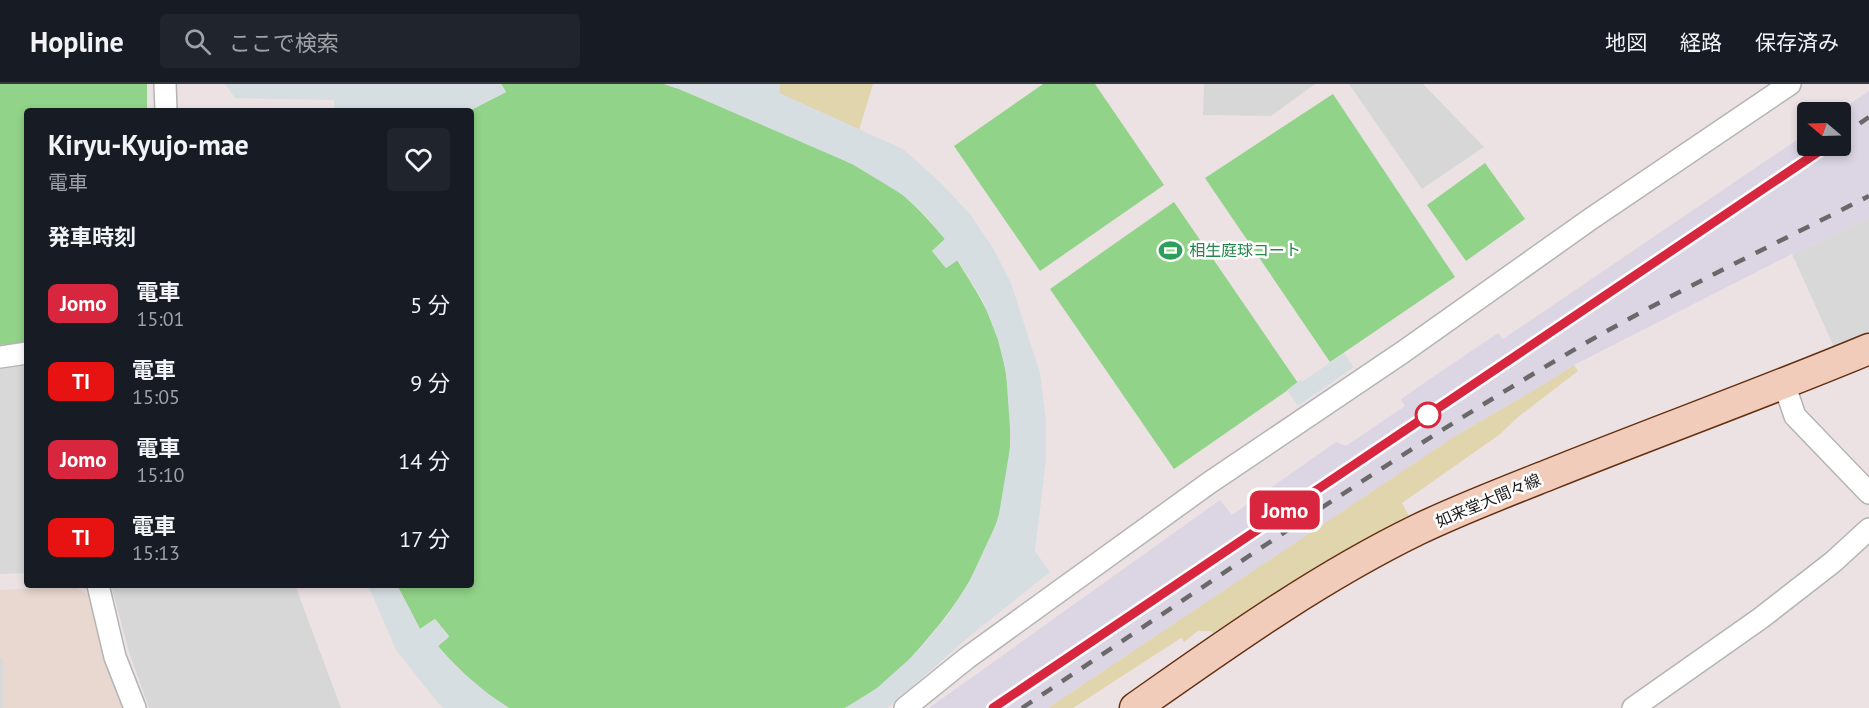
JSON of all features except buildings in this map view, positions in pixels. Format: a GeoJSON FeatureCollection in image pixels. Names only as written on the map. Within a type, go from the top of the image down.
{"type":"FeatureCollection","features":[{"type":"Feature","properties":{"kind":"main road","name":"如来堂大間々線"},"geometry":{"type":"LineString","coordinates":[[1135,708],[1275,612],[1395,541],[1514,488],[1869,349]]}},
{"type":"Feature","properties":{"kind":"street"},"geometry":{"type":"LineString","coordinates":[[165,84],[166,108]]}},
{"type":"Feature","properties":{"kind":"street"},"geometry":{"type":"LineString","coordinates":[[905,708],[967,658],[1209,483],[1403,352],[1592,218],[1790,84]]}},
{"type":"Feature","properties":{"kind":"street"},"geometry":{"type":"LineString","coordinates":[[0,357],[24,353]]}},
{"type":"Feature","properties":{"kind":"street"},"geometry":{"type":"LineString","coordinates":[[1784,384],[1795,416],[1869,493]]}},
{"type":"Feature","properties":{"kind":"street"},"geometry":{"type":"LineString","coordinates":[[1633,708],[1761,618],[1833,562],[1869,528]]}},
{"type":"Feature","properties":{"kind":"street"},"geometry":{"type":"LineString","coordinates":[[99,588],[115,657],[135,708]]}},
{"type":"Feature","properties":{"kind":"shaded area"},"geometry":{"type":"Polygon","coordinates":[[[225,84],[501,84],[506,92],[474,108],[334,108],[334,100],[235,98],[225,84]]]}},
{"type":"Feature","properties":{"kind":"shaded area"},"geometry":{"type":"Polygon","coordinates":[[[664,84],[780,84],[779,93],[903,149],[939,181],[970,214],[993,248],[1011,283],[1040,373],[1046,420],[1046,460],[1035,551],[1050,572],[965,640],[888,708],[845,708],[877,688],[915,654],[948,615],[969,582],[998,520],[1011,442],[1006,372],[998,340],[983,301],[958,260],[946,268],[932,251],[945,239],[927,217],[903,195],[852,164],[664,84]]]}},
{"type":"Feature","properties":{"kind":"shaded area"},"geometry":{"type":"Polygon","coordinates":[[[780,84],[873,84],[859,130],[779,93],[780,84]]]}},
{"type":"Feature","properties":{"kind":"shaded area"},"geometry":{"type":"Polygon","coordinates":[[[1204,84],[1315,84],[1271,116],[1203,115],[1204,84]]]}},
{"type":"Feature","properties":{"kind":"shaded area"},"geometry":{"type":"Polygon","coordinates":[[[1349,84],[1423,84],[1484,147],[1422,189],[1349,84]]]}},
{"type":"Feature","properties":{"kind":"shaded area"},"geometry":{"type":"Polygon","coordinates":[[[1869,91],[1869,218],[1792,254],[1574,365],[1455,436],[1048,708],[929,708],[1220,500],[1232,515],[1336,442],[1346,446],[1405,406],[1401,399],[1427,381],[1498,333],[1503,339],[1797,140],[1797,156],[1851,156],[1851,103],[1869,91]]]}},
{"type":"Feature","properties":{"kind":"shaded area"},"geometry":{"type":"Polygon","coordinates":[[[1869,218],[1869,334],[1834,347],[1792,254],[1869,218]]]}},
{"type":"Feature","properties":{"kind":"shaded area"},"geometry":{"type":"Polygon","coordinates":[[[1344,353],[1354,367],[1298,406],[1287,390],[1344,353]]]}},
{"type":"Feature","properties":{"kind":"shaded area"},"geometry":{"type":"Polygon","coordinates":[[[24,364],[24,573],[0,574],[0,368],[24,364]]]}},
{"type":"Feature","properties":{"kind":"shaded area"},"geometry":{"type":"Polygon","coordinates":[[[1574,365],[1578,371],[1518,417],[1499,435],[1402,503],[1410,518],[1355,547],[1213,633],[1198,631],[1184,642],[1181,638],[1073,708],[1048,708],[1455,436],[1574,365]]]}},
{"type":"Feature","properties":{"kind":"shaded area"},"geometry":{"type":"Polygon","coordinates":[[[76,588],[90,597],[105,660],[123,708],[3,708],[0,590],[76,588]]]}},
{"type":"Feature","properties":{"kind":"shaded area"},"geometry":{"type":"Polygon","coordinates":[[[112,588],[296,588],[341,708],[149,708],[129,652],[112,588]]]}},
{"type":"Feature","properties":{"kind":"shaded area"},"geometry":{"type":"Polygon","coordinates":[[[369,588],[399,588],[420,629],[435,619],[449,637],[438,646],[456,667],[509,708],[444,708],[396,650],[369,588]]]}},
{"type":"Feature","properties":{"kind":"shaded area"},"geometry":{"type":"Polygon","coordinates":[[[0,658],[3,658],[3,708],[0,708],[0,658]]]}},
{"type":"Feature","properties":{"kind":"green space"},"geometry":{"type":"Polygon","coordinates":[[[0,84],[147,84],[147,108],[24,108],[24,342],[0,345],[0,84]]]}},
{"type":"Feature","properties":{"kind":"green space"},"geometry":{"type":"Polygon","coordinates":[[[501,84],[664,84],[679,89],[849,162],[904,196],[945,239],[932,251],[946,268],[957,260],[986,309],[999,341],[1010,408],[1007,477],[997,521],[985,553],[959,597],[916,652],[873,692],[845,708],[509,708],[471,680],[438,646],[449,636],[435,619],[420,629],[399,588],[474,588],[474,108],[506,92],[501,84]]]}},
{"type":"Feature","properties":{"kind":"green space"},"geometry":{"type":"Polygon","coordinates":[[[1043,84],[1095,84],[1164,185],[1040,271],[954,146],[1043,84]]]}},
{"type":"Feature","properties":{"kind":"green space"},"geometry":{"type":"Polygon","coordinates":[[[1333,94],[1455,277],[1330,362],[1205,178],[1333,94]]]}},
{"type":"Feature","properties":{"kind":"green space"},"geometry":{"type":"Polygon","coordinates":[[[1485,163],[1525,219],[1466,261],[1427,205],[1485,163]]]}},
{"type":"Feature","properties":{"kind":"green space"},"geometry":{"type":"Polygon","coordinates":[[[1174,202],[1298,383],[1174,469],[1050,289],[1174,202]]]}},
{"type":"Feature","properties":{"kind":"railway"},"geometry":{"type":"LineString","coordinates":[[1851,129],[1869,117]]}},
{"type":"Feature","properties":{"kind":"railway"},"geometry":{"type":"LineString","coordinates":[[993,708],[1813,156]]}},
{"type":"Feature","properties":{"kind":"railway"},"geometry":{"type":"LineString","coordinates":[[1022,708],[1297,524],[1506,390],[1649,308],[1869,196]]}},
{"type":"Feature","properties":{"kind":"train","name":"Jomo"},"geometry":{"type":"LineString","coordinates":[[993,708],[1812,156]]}},
{"type":"Feature","properties":{"kind":"place","name":"相生庭球コート"},"geometry":{"type":"Point","coordinates":[1171,250]}}]}
